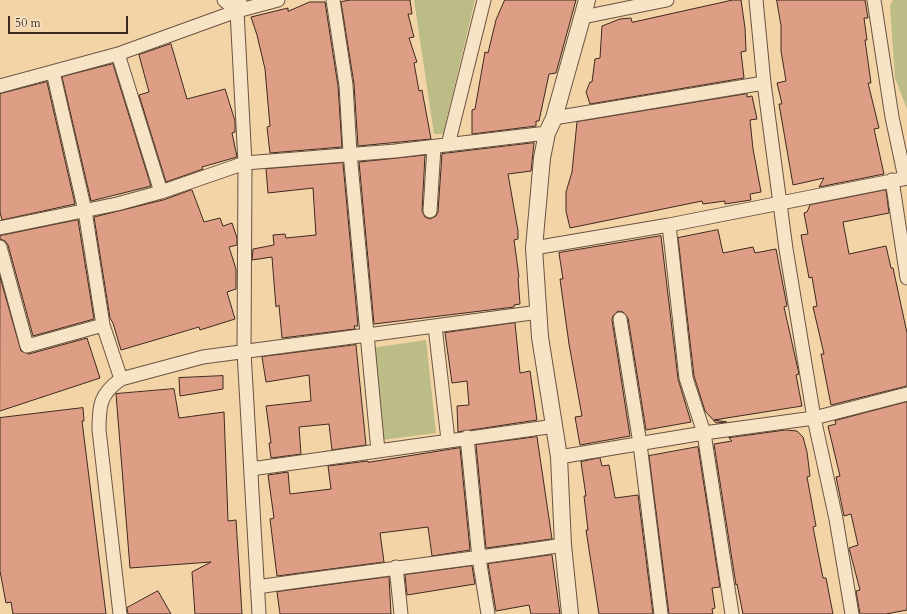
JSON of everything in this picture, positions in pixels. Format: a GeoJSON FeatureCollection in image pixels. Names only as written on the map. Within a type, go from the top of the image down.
{"type":"FeatureCollection","features":[{"type":"Feature","properties":{"kind":"street"},"geometry":{"type":"LineString","coordinates":[[224,0],[239,6]]}},
{"type":"Feature","properties":{"kind":"street"},"geometry":{"type":"LineString","coordinates":[[0,86],[118,54],[239,6],[278,0]]}},
{"type":"Feature","properties":{"kind":"street"},"geometry":{"type":"LineString","coordinates":[[333,0],[346,85],[350,153],[378,451]]}},
{"type":"Feature","properties":{"kind":"street"},"geometry":{"type":"LineString","coordinates":[[448,145],[484,0]]}},
{"type":"Feature","properties":{"kind":"street"},"geometry":{"type":"LineString","coordinates":[[570,614],[563,545],[559,457],[540,337],[534,248],[541,166],[547,133],[554,118],[587,0]]}},
{"type":"Feature","properties":{"kind":"street"},"geometry":{"type":"LineString","coordinates":[[583,17],[667,0]]}},
{"type":"Feature","properties":{"kind":"street"},"geometry":{"type":"LineString","coordinates":[[756,0],[764,83],[786,249],[814,418],[836,519],[852,614]]}},
{"type":"Feature","properties":{"kind":"street"},"geometry":{"type":"LineString","coordinates":[[874,0],[901,178],[907,278]]}},
{"type":"Feature","properties":{"kind":"street"},"geometry":{"type":"LineString","coordinates":[[239,6],[245,163],[244,352],[259,614]]}},
{"type":"Feature","properties":{"kind":"street"},"geometry":{"type":"LineString","coordinates":[[118,54],[161,192]]}},
{"type":"Feature","properties":{"kind":"street"},"geometry":{"type":"LineString","coordinates":[[53,72],[85,211],[103,325],[121,379]]}},
{"type":"Feature","properties":{"kind":"street"},"geometry":{"type":"LineString","coordinates":[[554,118],[764,83]]}},
{"type":"Feature","properties":{"kind":"street"},"geometry":{"type":"LineString","coordinates":[[0,228],[85,211],[161,192],[245,163],[434,147],[547,133]]}},
{"type":"Feature","properties":{"kind":"street"},"geometry":{"type":"LineString","coordinates":[[430,212],[434,147]]}},
{"type":"Feature","properties":{"kind":"street"},"geometry":{"type":"LineString","coordinates":[[534,248],[781,204],[901,178]]}},
{"type":"Feature","properties":{"kind":"street"},"geometry":{"type":"LineString","coordinates":[[669,225],[686,378],[704,433],[732,614]]}},
{"type":"Feature","properties":{"kind":"street"},"geometry":{"type":"LineString","coordinates":[[0,247],[27,346],[103,325]]}},
{"type":"Feature","properties":{"kind":"street"},"geometry":{"type":"LineString","coordinates":[[120,614],[99,430],[99,410],[103,397],[108,389],[121,379],[203,357],[539,312]]}},
{"type":"Feature","properties":{"kind":"street"},"geometry":{"type":"LineString","coordinates":[[620,319],[640,444],[661,614]]}},
{"type":"Feature","properties":{"kind":"street"},"geometry":{"type":"LineString","coordinates":[[435,326],[448,440]]}},
{"type":"Feature","properties":{"kind":"street"},"geometry":{"type":"LineString","coordinates":[[559,457],[704,433],[814,418],[907,394]]}},
{"type":"Feature","properties":{"kind":"street"},"geometry":{"type":"LineString","coordinates":[[251,469],[467,437],[555,426]]}},
{"type":"Feature","properties":{"kind":"street"},"geometry":{"type":"LineString","coordinates":[[467,437],[479,558],[488,614]]}},
{"type":"Feature","properties":{"kind":"street"},"geometry":{"type":"LineString","coordinates":[[257,586],[396,567],[479,558],[563,545]]}},
{"type":"Feature","properties":{"kind":"street"},"geometry":{"type":"LineString","coordinates":[[396,567],[401,614]]}},
{"type":"Feature","properties":{"kind":"green space"},"geometry":{"type":"Polygon","coordinates":[[[414,0],[475,0],[443,134],[434,134],[414,0]]]}},
{"type":"Feature","properties":{"kind":"green space"},"geometry":{"type":"Polygon","coordinates":[[[893,0],[907,0],[907,109],[895,78],[890,6],[893,0]]]}},
{"type":"Feature","properties":{"kind":"green space"},"geometry":{"type":"Polygon","coordinates":[[[426,340],[436,433],[382,440],[372,348],[426,340]]]}},
{"type":"Feature","properties":{"kind":"building"},"geometry":{"type":"Polygon","coordinates":[[[351,0],[410,0],[412,14],[408,14],[414,37],[409,38],[417,62],[414,63],[419,91],[422,90],[431,139],[358,146],[354,84],[341,2],[351,0]]]}},
{"type":"Feature","properties":{"kind":"building"},"geometry":{"type":"Polygon","coordinates":[[[505,0],[576,0],[556,73],[549,74],[539,121],[536,121],[536,126],[472,134],[472,110],[475,109],[485,52],[488,53],[496,20],[505,0]]]}},
{"type":"Feature","properties":{"kind":"building"},"geometry":{"type":"Polygon","coordinates":[[[733,0],[741,0],[745,28],[746,51],[741,52],[744,78],[590,104],[586,92],[590,82],[592,82],[595,59],[600,58],[602,26],[620,19],[631,18],[632,22],[733,0]]]}},
{"type":"Feature","properties":{"kind":"building"},"geometry":{"type":"Polygon","coordinates":[[[777,0],[865,0],[868,18],[864,18],[867,40],[865,40],[871,83],[868,83],[879,128],[874,129],[884,174],[819,187],[824,178],[793,185],[779,104],[782,104],[777,83],[786,81],[781,51],[781,26],[777,0]]]}},
{"type":"Feature","properties":{"kind":"building"},"geometry":{"type":"Polygon","coordinates":[[[310,2],[325,2],[338,86],[342,147],[270,153],[267,127],[270,126],[265,69],[251,17],[288,8],[288,11],[310,2]]]}},
{"type":"Feature","properties":{"kind":"building"},"geometry":{"type":"Polygon","coordinates":[[[171,44],[187,99],[225,89],[235,121],[235,132],[232,133],[237,157],[202,167],[203,169],[166,182],[139,95],[149,92],[139,55],[171,44]]]}},
{"type":"Feature","properties":{"kind":"building"},"geometry":{"type":"Polygon","coordinates":[[[113,64],[151,186],[91,201],[62,77],[113,64]]]}},
{"type":"Feature","properties":{"kind":"building"},"geometry":{"type":"Polygon","coordinates":[[[47,82],[75,204],[2,220],[0,212],[0,94],[47,82]]]}},
{"type":"Feature","properties":{"kind":"building"},"geometry":{"type":"Polygon","coordinates":[[[747,94],[747,97],[752,96],[757,119],[750,120],[753,149],[761,192],[750,194],[751,200],[725,204],[725,201],[703,204],[702,201],[570,228],[566,211],[566,192],[572,172],[577,122],[747,94]]]}},
{"type":"Feature","properties":{"kind":"building"},"geometry":{"type":"Polygon","coordinates":[[[534,143],[531,171],[508,174],[518,231],[518,239],[514,240],[519,277],[520,304],[514,305],[514,307],[374,324],[359,162],[425,155],[422,211],[425,217],[430,219],[436,216],[438,212],[442,154],[534,143]]]}},
{"type":"Feature","properties":{"kind":"building"},"geometry":{"type":"Polygon","coordinates":[[[343,163],[358,326],[354,326],[355,329],[282,338],[279,305],[276,307],[272,257],[252,260],[253,249],[274,245],[273,235],[285,234],[286,238],[316,235],[313,188],[268,193],[266,169],[343,163]]]}},
{"type":"Feature","properties":{"kind":"building"},"geometry":{"type":"Polygon","coordinates":[[[192,190],[204,222],[220,218],[223,226],[232,223],[237,238],[237,245],[229,247],[236,269],[236,289],[227,292],[235,319],[200,330],[199,327],[121,350],[113,323],[110,318],[94,217],[163,200],[192,190]]]}},
{"type":"Feature","properties":{"kind":"building"},"geometry":{"type":"Polygon","coordinates":[[[886,190],[889,213],[843,222],[849,254],[886,246],[891,268],[893,268],[907,333],[907,386],[831,405],[821,354],[824,354],[813,307],[817,306],[812,277],[809,278],[801,235],[808,234],[804,213],[807,212],[810,205],[886,190]]]}},
{"type":"Feature","properties":{"kind":"building"},"geometry":{"type":"Polygon","coordinates":[[[78,220],[94,319],[33,336],[8,245],[5,241],[0,239],[0,236],[78,220]]]}},
{"type":"Feature","properties":{"kind":"building"},"geometry":{"type":"Polygon","coordinates":[[[718,230],[723,253],[753,247],[755,253],[776,249],[787,306],[784,307],[799,374],[796,375],[802,406],[714,420],[727,422],[716,423],[705,411],[694,376],[678,238],[718,230]]]}},
{"type":"Feature","properties":{"kind":"building"},"geometry":{"type":"Polygon","coordinates":[[[661,236],[678,379],[691,422],[646,430],[628,318],[623,312],[618,311],[613,316],[612,320],[630,436],[580,445],[575,417],[582,416],[569,344],[560,279],[563,279],[559,253],[661,236]]]}},
{"type":"Feature","properties":{"kind":"building"},"geometry":{"type":"Polygon","coordinates":[[[0,277],[21,351],[29,354],[87,338],[100,378],[0,411],[0,277]]]}},
{"type":"Feature","properties":{"kind":"building"},"geometry":{"type":"Polygon","coordinates":[[[515,323],[520,373],[530,371],[537,420],[458,432],[457,406],[469,405],[467,381],[452,383],[445,333],[515,323]]]}},
{"type":"Feature","properties":{"kind":"building"},"geometry":{"type":"Polygon","coordinates":[[[356,345],[366,445],[332,450],[329,424],[299,427],[301,454],[271,458],[269,443],[271,443],[266,406],[311,401],[309,375],[266,382],[262,357],[356,345]]]}},
{"type":"Feature","properties":{"kind":"building"},"geometry":{"type":"Polygon","coordinates":[[[223,376],[223,389],[180,396],[179,378],[223,376]]]}},
{"type":"Feature","properties":{"kind":"building"},"geometry":{"type":"Polygon","coordinates":[[[174,389],[179,418],[224,412],[228,521],[236,520],[242,614],[195,614],[192,572],[211,562],[130,568],[116,394],[174,389]]]}},
{"type":"Feature","properties":{"kind":"building"},"geometry":{"type":"Polygon","coordinates":[[[907,402],[907,610],[886,614],[860,614],[856,591],[860,590],[849,548],[858,545],[851,514],[844,516],[836,477],[840,476],[828,426],[836,424],[835,421],[907,402]]]}},
{"type":"Feature","properties":{"kind":"building"},"geometry":{"type":"Polygon","coordinates":[[[83,408],[84,421],[82,421],[106,614],[13,614],[11,602],[6,603],[0,571],[0,418],[83,408]]]}},
{"type":"Feature","properties":{"kind":"building"},"geometry":{"type":"Polygon","coordinates":[[[786,430],[797,431],[803,437],[807,452],[810,476],[807,477],[816,526],[813,527],[823,578],[826,578],[833,614],[743,614],[737,584],[736,585],[714,444],[732,441],[729,438],[786,430]]]}},
{"type":"Feature","properties":{"kind":"building"},"geometry":{"type":"Polygon","coordinates":[[[537,437],[552,539],[486,548],[476,445],[537,437]]]}},
{"type":"Feature","properties":{"kind":"building"},"geometry":{"type":"Polygon","coordinates":[[[698,447],[720,587],[712,588],[715,608],[712,609],[713,614],[669,614],[649,456],[698,447]]]}},
{"type":"Feature","properties":{"kind":"building"},"geometry":{"type":"Polygon","coordinates":[[[460,448],[470,550],[432,556],[428,527],[380,533],[384,562],[277,576],[270,519],[274,518],[268,475],[288,472],[290,494],[331,489],[328,466],[368,462],[460,448]]]}},
{"type":"Feature","properties":{"kind":"building"},"geometry":{"type":"Polygon","coordinates":[[[600,458],[602,466],[609,465],[615,498],[638,495],[653,614],[599,614],[586,530],[588,530],[584,496],[586,496],[581,462],[600,458]]]}},
{"type":"Feature","properties":{"kind":"building"},"geometry":{"type":"Polygon","coordinates":[[[552,555],[560,614],[531,614],[529,605],[496,611],[488,564],[552,555]]]}},
{"type":"Feature","properties":{"kind":"building"},"geometry":{"type":"Polygon","coordinates":[[[472,566],[475,584],[407,595],[405,575],[472,566]]]}},
{"type":"Feature","properties":{"kind":"building"},"geometry":{"type":"Polygon","coordinates":[[[389,577],[391,614],[280,614],[277,592],[389,577]]]}},
{"type":"Feature","properties":{"kind":"building"},"geometry":{"type":"Polygon","coordinates":[[[158,591],[171,614],[128,614],[127,608],[158,591]]]}}]}
